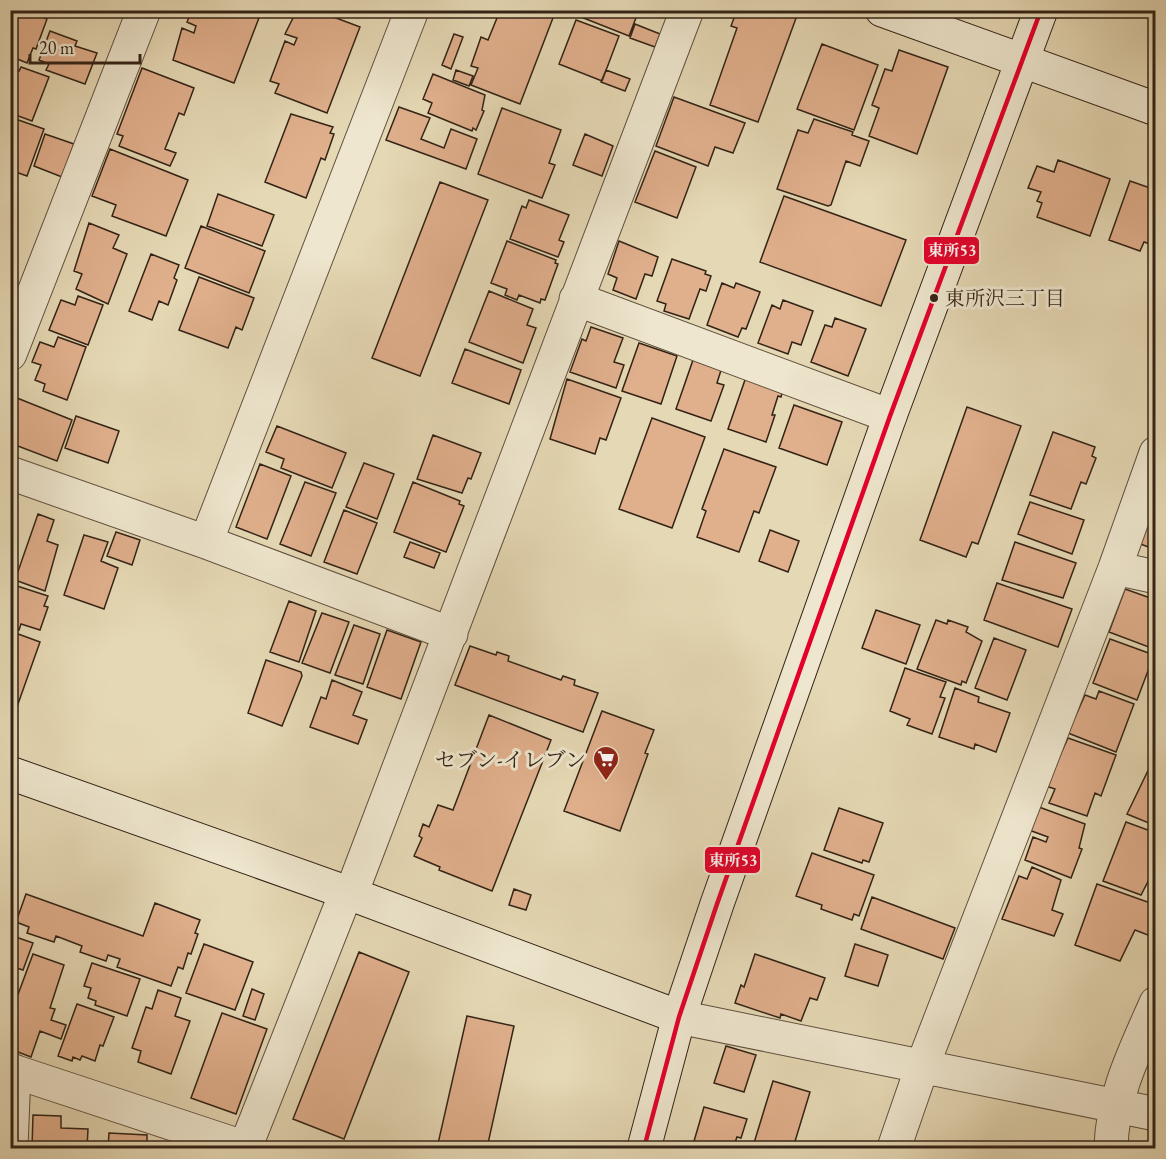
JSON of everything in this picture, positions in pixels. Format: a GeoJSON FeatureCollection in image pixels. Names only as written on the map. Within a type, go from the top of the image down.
{"type":"FeatureCollection","features":[{"type":"Feature","properties":{"kind":"street"},"geometry":{"type":"LineString","coordinates":[[10,354],[144,10]]}},
{"type":"Feature","properties":{"kind":"street"},"geometry":{"type":"LineString","coordinates":[[206,542],[412,10]]}},
{"type":"Feature","properties":{"kind":"street"},"geometry":{"type":"LineString","coordinates":[[11,1149],[12,1070],[246,1148],[451,633],[687,10]]}},
{"type":"Feature","properties":{"kind":"street"},"geometry":{"type":"LineString","coordinates":[[882,10],[1155,109]]}},
{"type":"Feature","properties":{"kind":"street"},"geometry":{"type":"LineString","coordinates":[[644,1149],[679,1017],[890,416],[1041,10]]}},
{"type":"Feature","properties":{"kind":"street"},"geometry":{"type":"LineString","coordinates":[[576,299],[890,416]]}},
{"type":"Feature","properties":{"kind":"street"},"geometry":{"type":"LineString","coordinates":[[894,1149],[922,1067],[1115,568],[1155,453]]}},
{"type":"Feature","properties":{"kind":"street"},"geometry":{"type":"LineString","coordinates":[[10,473],[206,542],[451,633]]}},
{"type":"Feature","properties":{"kind":"street"},"geometry":{"type":"LineString","coordinates":[[1115,568],[1155,577]]}},
{"type":"Feature","properties":{"kind":"street"},"geometry":{"type":"LineString","coordinates":[[10,773],[349,893],[679,1017],[1155,1114]]}},
{"type":"Feature","properties":{"kind":"street"},"geometry":{"type":"LineString","coordinates":[[1111,1149],[1115,1105],[1120,1086],[1155,1003]]}},
{"type":"Feature","properties":{"kind":"building"},"geometry":{"type":"Polygon","coordinates":[[[12,10],[25,10],[47,19],[36,49],[33,48],[27,63],[10,56],[12,10]]]}},
{"type":"Feature","properties":{"kind":"building"},"geometry":{"type":"Polygon","coordinates":[[[192,10],[262,10],[234,83],[173,60],[182,28],[194,33],[196,26],[187,22],[192,10]]]}},
{"type":"Feature","properties":{"kind":"building"},"geometry":{"type":"Polygon","coordinates":[[[297,10],[315,10],[360,27],[327,113],[275,93],[279,84],[270,81],[285,41],[294,45],[297,38],[285,34],[297,10]]]}},
{"type":"Feature","properties":{"kind":"building"},"geometry":{"type":"Polygon","coordinates":[[[493,10],[556,10],[520,104],[471,85],[478,68],[471,66],[481,37],[488,40],[499,13],[493,10]]]}},
{"type":"Feature","properties":{"kind":"building"},"geometry":{"type":"Polygon","coordinates":[[[584,10],[639,10],[629,36],[581,17],[584,10]]]}},
{"type":"Feature","properties":{"kind":"building"},"geometry":{"type":"Polygon","coordinates":[[[737,10],[799,10],[758,122],[710,105],[737,28],[731,26],[737,10]]]}},
{"type":"Feature","properties":{"kind":"building"},"geometry":{"type":"Polygon","coordinates":[[[576,20],[619,36],[602,81],[559,64],[576,20]]]}},
{"type":"Feature","properties":{"kind":"building"},"geometry":{"type":"Polygon","coordinates":[[[635,24],[660,34],[655,47],[630,38],[635,24]]]}},
{"type":"Feature","properties":{"kind":"building"},"geometry":{"type":"Polygon","coordinates":[[[50,31],[77,41],[75,46],[97,53],[85,84],[46,70],[49,64],[39,60],[50,31]]]}},
{"type":"Feature","properties":{"kind":"building"},"geometry":{"type":"Polygon","coordinates":[[[454,34],[463,37],[451,69],[442,65],[454,34]]]}},
{"type":"Feature","properties":{"kind":"building"},"geometry":{"type":"Polygon","coordinates":[[[822,44],[878,65],[854,130],[797,109],[822,44]]]}},
{"type":"Feature","properties":{"kind":"building"},"geometry":{"type":"Polygon","coordinates":[[[899,50],[948,67],[917,154],[869,136],[879,108],[872,105],[885,69],[892,71],[899,50]]]}},
{"type":"Feature","properties":{"kind":"building"},"geometry":{"type":"Polygon","coordinates":[[[21,67],[49,77],[32,121],[10,113],[10,68],[19,71],[21,67]]]}},
{"type":"Feature","properties":{"kind":"building"},"geometry":{"type":"Polygon","coordinates":[[[142,68],[194,88],[184,115],[179,113],[165,149],[176,153],[170,166],[119,146],[123,136],[117,134],[142,68]]]}},
{"type":"Feature","properties":{"kind":"building"},"geometry":{"type":"Polygon","coordinates":[[[456,70],[473,76],[469,86],[453,80],[456,70]]]}},
{"type":"Feature","properties":{"kind":"building"},"geometry":{"type":"Polygon","coordinates":[[[606,70],[630,79],[625,91],[601,82],[606,70]]]}},
{"type":"Feature","properties":{"kind":"building"},"geometry":{"type":"Polygon","coordinates":[[[433,74],[485,95],[482,110],[484,111],[476,130],[473,128],[472,131],[428,113],[432,103],[423,99],[433,74]]]}},
{"type":"Feature","properties":{"kind":"building"},"geometry":{"type":"Polygon","coordinates":[[[674,97],[745,123],[733,153],[715,147],[708,166],[656,146],[674,97]]]}},
{"type":"Feature","properties":{"kind":"building"},"geometry":{"type":"Polygon","coordinates":[[[399,107],[430,118],[421,139],[444,148],[451,129],[477,139],[466,169],[386,140],[399,107]]]}},
{"type":"Feature","properties":{"kind":"building"},"geometry":{"type":"Polygon","coordinates":[[[502,108],[561,130],[549,163],[555,165],[542,198],[478,174],[502,108]]]}},
{"type":"Feature","properties":{"kind":"building"},"geometry":{"type":"Polygon","coordinates":[[[291,114],[333,127],[330,133],[334,134],[325,160],[321,158],[306,198],[265,182],[291,114]]]}},
{"type":"Feature","properties":{"kind":"building"},"geometry":{"type":"Polygon","coordinates":[[[10,117],[44,129],[27,176],[10,170],[10,117]]]}},
{"type":"Feature","properties":{"kind":"building"},"geometry":{"type":"Polygon","coordinates":[[[814,119],[853,132],[852,135],[869,141],[860,166],[846,161],[831,205],[828,206],[777,189],[798,130],[808,133],[814,119]]]}},
{"type":"Feature","properties":{"kind":"building"},"geometry":{"type":"Polygon","coordinates":[[[45,134],[74,144],[62,177],[34,166],[45,134]]]}},
{"type":"Feature","properties":{"kind":"building"},"geometry":{"type":"Polygon","coordinates":[[[585,134],[613,146],[602,176],[573,165],[585,134]]]}},
{"type":"Feature","properties":{"kind":"building"},"geometry":{"type":"Polygon","coordinates":[[[110,149],[188,180],[166,236],[112,216],[116,205],[92,196],[110,149]]]}},
{"type":"Feature","properties":{"kind":"building"},"geometry":{"type":"Polygon","coordinates":[[[655,151],[696,167],[677,218],[635,202],[655,151]]]}},
{"type":"Feature","properties":{"kind":"building"},"geometry":{"type":"Polygon","coordinates":[[[1058,160],[1110,179],[1090,236],[1037,217],[1042,203],[1037,201],[1041,192],[1028,188],[1037,166],[1054,172],[1058,160]]]}},
{"type":"Feature","properties":{"kind":"building"},"geometry":{"type":"Polygon","coordinates":[[[1130,181],[1156,190],[1156,246],[1144,242],[1140,251],[1109,240],[1130,181]]]}},
{"type":"Feature","properties":{"kind":"building"},"geometry":{"type":"Polygon","coordinates":[[[440,182],[488,200],[420,376],[372,358],[440,182]]]}},
{"type":"Feature","properties":{"kind":"building"},"geometry":{"type":"Polygon","coordinates":[[[218,194],[274,215],[262,246],[207,226],[218,194]]]}},
{"type":"Feature","properties":{"kind":"building"},"geometry":{"type":"Polygon","coordinates":[[[784,196],[906,240],[881,306],[760,262],[784,196]]]}},
{"type":"Feature","properties":{"kind":"building"},"geometry":{"type":"Polygon","coordinates":[[[529,200],[569,215],[559,240],[564,242],[558,257],[510,239],[522,206],[526,208],[529,200]]]}},
{"type":"Feature","properties":{"kind":"building"},"geometry":{"type":"Polygon","coordinates":[[[89,223],[119,235],[113,248],[127,254],[108,304],[76,289],[82,274],[74,271],[89,223]]]}},
{"type":"Feature","properties":{"kind":"building"},"geometry":{"type":"Polygon","coordinates":[[[201,226],[265,251],[249,293],[185,268],[201,226]]]}},
{"type":"Feature","properties":{"kind":"building"},"geometry":{"type":"Polygon","coordinates":[[[507,241],[556,260],[555,263],[558,264],[545,300],[541,299],[540,303],[519,295],[517,300],[505,295],[507,289],[491,283],[507,241]]]}},
{"type":"Feature","properties":{"kind":"building"},"geometry":{"type":"Polygon","coordinates":[[[619,241],[658,257],[652,276],[645,274],[636,299],[613,290],[617,278],[608,274],[619,241]]]}},
{"type":"Feature","properties":{"kind":"building"},"geometry":{"type":"Polygon","coordinates":[[[151,254],[179,265],[174,278],[177,280],[168,305],[159,301],[152,320],[129,311],[151,254]]]}},
{"type":"Feature","properties":{"kind":"building"},"geometry":{"type":"Polygon","coordinates":[[[672,259],[706,271],[705,274],[711,276],[706,291],[700,289],[689,319],[664,311],[666,304],[657,301],[672,259]]]}},
{"type":"Feature","properties":{"kind":"building"},"geometry":{"type":"Polygon","coordinates":[[[199,277],[254,298],[242,330],[236,327],[228,348],[179,330],[199,277]]]}},
{"type":"Feature","properties":{"kind":"building"},"geometry":{"type":"Polygon","coordinates":[[[722,283],[734,288],[736,283],[760,292],[746,329],[742,328],[738,337],[707,325],[722,283]]]}},
{"type":"Feature","properties":{"kind":"building"},"geometry":{"type":"Polygon","coordinates":[[[489,291],[533,309],[527,325],[536,328],[523,363],[469,342],[489,291]]]}},
{"type":"Feature","properties":{"kind":"building"},"geometry":{"type":"Polygon","coordinates":[[[78,296],[103,305],[88,345],[49,330],[61,300],[75,305],[78,296]]]}},
{"type":"Feature","properties":{"kind":"building"},"geometry":{"type":"Polygon","coordinates":[[[783,300],[813,311],[801,345],[792,342],[788,354],[758,343],[772,305],[780,309],[783,300]]]}},
{"type":"Feature","properties":{"kind":"building"},"geometry":{"type":"Polygon","coordinates":[[[835,318],[866,329],[848,376],[811,362],[825,325],[832,327],[835,318]]]}},
{"type":"Feature","properties":{"kind":"building"},"geometry":{"type":"Polygon","coordinates":[[[591,327],[623,338],[614,362],[624,365],[616,388],[570,372],[582,339],[586,341],[591,327]]]}},
{"type":"Feature","properties":{"kind":"building"},"geometry":{"type":"Polygon","coordinates":[[[58,337],[86,347],[67,400],[43,391],[45,384],[35,380],[41,365],[32,362],[40,342],[54,347],[58,337]]]}},
{"type":"Feature","properties":{"kind":"building"},"geometry":{"type":"Polygon","coordinates":[[[639,343],[677,356],[661,404],[622,391],[639,343]]]}},
{"type":"Feature","properties":{"kind":"building"},"geometry":{"type":"Polygon","coordinates":[[[465,349],[521,370],[509,404],[452,383],[465,349]]]}},
{"type":"Feature","properties":{"kind":"building"},"geometry":{"type":"Polygon","coordinates":[[[693,360],[722,367],[717,383],[724,385],[711,421],[676,409],[693,360]]]}},
{"type":"Feature","properties":{"kind":"building"},"geometry":{"type":"Polygon","coordinates":[[[746,377],[783,389],[781,397],[778,396],[772,415],[775,415],[766,442],[728,429],[746,377]]]}},
{"type":"Feature","properties":{"kind":"building"},"geometry":{"type":"Polygon","coordinates":[[[567,379],[621,398],[606,440],[600,438],[595,454],[550,439],[567,379]]]}},
{"type":"Feature","properties":{"kind":"building"},"geometry":{"type":"Polygon","coordinates":[[[17,398],[72,420],[57,461],[10,443],[10,414],[17,398]]]}},
{"type":"Feature","properties":{"kind":"building"},"geometry":{"type":"Polygon","coordinates":[[[794,405],[842,422],[827,465],[779,448],[794,405]]]}},
{"type":"Feature","properties":{"kind":"building"},"geometry":{"type":"Polygon","coordinates":[[[967,407],[1021,426],[978,544],[972,542],[966,557],[920,540],[967,407]]]}},
{"type":"Feature","properties":{"kind":"building"},"geometry":{"type":"Polygon","coordinates":[[[76,416],[119,431],[108,463],[65,448],[76,416]]]}},
{"type":"Feature","properties":{"kind":"building"},"geometry":{"type":"Polygon","coordinates":[[[652,418],[705,437],[672,528],[619,509],[652,418]]]}},
{"type":"Feature","properties":{"kind":"building"},"geometry":{"type":"Polygon","coordinates":[[[277,426],[346,453],[332,488],[281,468],[284,459],[266,452],[277,426]]]}},
{"type":"Feature","properties":{"kind":"building"},"geometry":{"type":"Polygon","coordinates":[[[1053,432],[1095,447],[1092,456],[1096,458],[1086,484],[1081,482],[1071,509],[1030,495],[1053,432]]]}},
{"type":"Feature","properties":{"kind":"building"},"geometry":{"type":"Polygon","coordinates":[[[433,435],[481,453],[471,479],[468,478],[462,493],[417,479],[433,435]]]}},
{"type":"Feature","properties":{"kind":"building"},"geometry":{"type":"Polygon","coordinates":[[[724,449],[776,467],[759,513],[754,511],[739,552],[697,537],[706,511],[702,509],[724,449]]]}},
{"type":"Feature","properties":{"kind":"building"},"geometry":{"type":"Polygon","coordinates":[[[364,463],[394,474],[377,519],[346,507],[364,463]]]}},
{"type":"Feature","properties":{"kind":"building"},"geometry":{"type":"Polygon","coordinates":[[[260,464],[291,476],[267,539],[236,527],[260,464]]]}},
{"type":"Feature","properties":{"kind":"building"},"geometry":{"type":"Polygon","coordinates":[[[305,482],[336,493],[311,556],[280,544],[305,482]]]}},
{"type":"Feature","properties":{"kind":"building"},"geometry":{"type":"Polygon","coordinates":[[[413,482],[460,501],[459,504],[464,506],[446,552],[394,532],[413,482]]]}},
{"type":"Feature","properties":{"kind":"building"},"geometry":{"type":"Polygon","coordinates":[[[1030,502],[1084,520],[1072,554],[1018,534],[1030,502]]]}},
{"type":"Feature","properties":{"kind":"building"},"geometry":{"type":"Polygon","coordinates":[[[344,510],[377,523],[357,574],[324,562],[344,510]]]}},
{"type":"Feature","properties":{"kind":"building"},"geometry":{"type":"Polygon","coordinates":[[[38,514],[54,520],[47,541],[58,545],[45,591],[15,580],[38,514]]]}},
{"type":"Feature","properties":{"kind":"building"},"geometry":{"type":"Polygon","coordinates":[[[1148,515],[1156,518],[1156,550],[1138,543],[1148,515]]]}},
{"type":"Feature","properties":{"kind":"building"},"geometry":{"type":"Polygon","coordinates":[[[770,530],[799,541],[788,572],[759,561],[770,530]]]}},
{"type":"Feature","properties":{"kind":"building"},"geometry":{"type":"Polygon","coordinates":[[[116,532],[140,540],[132,565],[107,556],[116,532]]]}},
{"type":"Feature","properties":{"kind":"building"},"geometry":{"type":"Polygon","coordinates":[[[84,535],[108,542],[101,561],[118,568],[104,609],[64,595],[84,535]]]}},
{"type":"Feature","properties":{"kind":"building"},"geometry":{"type":"Polygon","coordinates":[[[410,542],[440,553],[434,568],[404,557],[410,542]]]}},
{"type":"Feature","properties":{"kind":"building"},"geometry":{"type":"Polygon","coordinates":[[[1015,542],[1076,563],[1063,598],[1002,580],[1015,542]]]}},
{"type":"Feature","properties":{"kind":"building"},"geometry":{"type":"Polygon","coordinates":[[[997,583],[1072,609],[1058,647],[984,620],[997,583]]]}},
{"type":"Feature","properties":{"kind":"building"},"geometry":{"type":"Polygon","coordinates":[[[14,585],[48,596],[44,606],[48,607],[40,630],[21,624],[19,630],[10,627],[10,596],[14,585]]]}},
{"type":"Feature","properties":{"kind":"building"},"geometry":{"type":"Polygon","coordinates":[[[1125,589],[1156,600],[1154,649],[1109,632],[1125,589]]]}},
{"type":"Feature","properties":{"kind":"building"},"geometry":{"type":"Polygon","coordinates":[[[289,601],[316,611],[299,662],[270,652],[289,601]]]}},
{"type":"Feature","properties":{"kind":"building"},"geometry":{"type":"Polygon","coordinates":[[[876,610],[920,625],[906,664],[862,648],[876,610]]]}},
{"type":"Feature","properties":{"kind":"building"},"geometry":{"type":"Polygon","coordinates":[[[322,613],[349,622],[330,673],[302,663],[322,613]]]}},
{"type":"Feature","properties":{"kind":"building"},"geometry":{"type":"Polygon","coordinates":[[[936,620],[947,624],[948,620],[968,627],[966,632],[982,641],[966,683],[962,681],[961,685],[917,669],[936,620]]]}},
{"type":"Feature","properties":{"kind":"building"},"geometry":{"type":"Polygon","coordinates":[[[354,625],[380,634],[363,684],[335,675],[354,625]]]}},
{"type":"Feature","properties":{"kind":"building"},"geometry":{"type":"Polygon","coordinates":[[[387,630],[421,642],[401,699],[367,687],[387,630]]]}},
{"type":"Feature","properties":{"kind":"building"},"geometry":{"type":"Polygon","coordinates":[[[10,631],[40,642],[13,718],[10,717],[10,631]]]}},
{"type":"Feature","properties":{"kind":"building"},"geometry":{"type":"Polygon","coordinates":[[[994,638],[1026,650],[1007,700],[975,688],[994,638]]]}},
{"type":"Feature","properties":{"kind":"building"},"geometry":{"type":"Polygon","coordinates":[[[1110,639],[1154,655],[1137,700],[1093,683],[1110,639]]]}},
{"type":"Feature","properties":{"kind":"building"},"geometry":{"type":"Polygon","coordinates":[[[470,646],[496,655],[497,652],[509,656],[508,661],[561,680],[563,676],[575,680],[574,685],[598,693],[583,732],[455,685],[470,646]]]}},
{"type":"Feature","properties":{"kind":"building"},"geometry":{"type":"Polygon","coordinates":[[[266,660],[301,672],[302,676],[282,726],[248,713],[266,660]]]}},
{"type":"Feature","properties":{"kind":"building"},"geometry":{"type":"Polygon","coordinates":[[[905,668],[946,682],[940,697],[945,698],[932,734],[907,725],[910,719],[890,711],[905,668]]]}},
{"type":"Feature","properties":{"kind":"building"},"geometry":{"type":"Polygon","coordinates":[[[332,680],[362,692],[353,715],[367,720],[358,744],[310,727],[321,697],[326,699],[332,680]]]}},
{"type":"Feature","properties":{"kind":"building"},"geometry":{"type":"Polygon","coordinates":[[[955,688],[979,697],[978,702],[1010,713],[996,752],[975,744],[974,749],[939,737],[955,688]]]}},
{"type":"Feature","properties":{"kind":"building"},"geometry":{"type":"Polygon","coordinates":[[[1099,691],[1134,704],[1116,752],[1068,733],[1085,695],[1096,699],[1099,691]]]}},
{"type":"Feature","properties":{"kind":"building","name":"セブン-イレブン"},"geometry":{"type":"Polygon","coordinates":[[[602,711],[654,730],[645,753],[648,754],[620,831],[564,811],[602,711]]]}},
{"type":"Feature","properties":{"kind":"building"},"geometry":{"type":"Polygon","coordinates":[[[489,715],[551,740],[492,891],[439,870],[440,867],[414,856],[422,838],[419,836],[423,824],[429,827],[438,805],[453,810],[489,715]]]}},
{"type":"Feature","properties":{"kind":"building"},"geometry":{"type":"Polygon","coordinates":[[[1068,738],[1116,755],[1101,796],[1095,793],[1087,816],[1049,803],[1055,789],[1046,786],[1068,738]]]}},
{"type":"Feature","properties":{"kind":"building"},"geometry":{"type":"Polygon","coordinates":[[[1156,754],[1156,826],[1127,814],[1156,754]]]}},
{"type":"Feature","properties":{"kind":"building"},"geometry":{"type":"Polygon","coordinates":[[[1039,807],[1085,824],[1079,848],[1082,849],[1071,878],[1025,860],[1033,837],[1046,842],[1048,837],[1029,830],[1039,807]]]}},
{"type":"Feature","properties":{"kind":"building"},"geometry":{"type":"Polygon","coordinates":[[[839,808],[883,823],[869,862],[863,860],[862,863],[824,850],[839,808]]]}},
{"type":"Feature","properties":{"kind":"building"},"geometry":{"type":"Polygon","coordinates":[[[1126,822],[1156,833],[1156,866],[1141,895],[1103,881],[1126,822]]]}},
{"type":"Feature","properties":{"kind":"building"},"geometry":{"type":"Polygon","coordinates":[[[812,853],[874,875],[859,916],[854,914],[852,920],[821,909],[822,905],[796,896],[812,853]]]}},
{"type":"Feature","properties":{"kind":"building"},"geometry":{"type":"Polygon","coordinates":[[[1032,867],[1061,880],[1052,910],[1063,914],[1054,936],[1002,919],[1019,876],[1027,879],[1032,867]]]}},
{"type":"Feature","properties":{"kind":"building"},"geometry":{"type":"Polygon","coordinates":[[[1097,884],[1156,905],[1153,937],[1135,930],[1120,961],[1075,945],[1097,884]]]}},
{"type":"Feature","properties":{"kind":"building"},"geometry":{"type":"Polygon","coordinates":[[[514,889],[531,895],[526,910],[509,905],[514,889]]]}},
{"type":"Feature","properties":{"kind":"building"},"geometry":{"type":"Polygon","coordinates":[[[26,894],[143,936],[155,903],[200,920],[195,933],[198,934],[191,954],[188,953],[183,969],[178,967],[171,986],[117,967],[120,959],[108,955],[106,961],[80,952],[82,946],[56,936],[54,942],[27,933],[29,927],[16,922],[26,894]]]}},
{"type":"Feature","properties":{"kind":"building"},"geometry":{"type":"Polygon","coordinates":[[[872,897],[955,928],[943,959],[861,929],[872,897]]]}},
{"type":"Feature","properties":{"kind":"building"},"geometry":{"type":"Polygon","coordinates":[[[10,935],[33,943],[23,970],[10,966],[10,935]]]}},
{"type":"Feature","properties":{"kind":"building"},"geometry":{"type":"Polygon","coordinates":[[[204,944],[253,962],[235,1010],[186,993],[204,944]]]}},
{"type":"Feature","properties":{"kind":"building"},"geometry":{"type":"Polygon","coordinates":[[[855,944],[888,955],[878,986],[845,976],[855,944]]]}},
{"type":"Feature","properties":{"kind":"building"},"geometry":{"type":"Polygon","coordinates":[[[359,952],[409,972],[344,1139],[293,1119],[359,952]]]}},
{"type":"Feature","properties":{"kind":"building"},"geometry":{"type":"Polygon","coordinates":[[[33,954],[64,965],[50,1008],[55,1009],[51,1020],[66,1025],[61,1039],[40,1031],[31,1057],[10,1049],[10,1016],[33,954]]]}},
{"type":"Feature","properties":{"kind":"building"},"geometry":{"type":"Polygon","coordinates":[[[755,954],[825,978],[817,1000],[810,998],[801,1021],[781,1014],[780,1018],[735,1003],[741,985],[744,987],[755,954]]]}},
{"type":"Feature","properties":{"kind":"building"},"geometry":{"type":"Polygon","coordinates":[[[92,963],[140,979],[127,1016],[95,1005],[96,1001],[88,998],[91,988],[84,986],[92,963]]]}},
{"type":"Feature","properties":{"kind":"building"},"geometry":{"type":"Polygon","coordinates":[[[252,989],[264,994],[255,1020],[243,1016],[252,989]]]}},
{"type":"Feature","properties":{"kind":"building"},"geometry":{"type":"Polygon","coordinates":[[[158,990],[181,998],[175,1016],[190,1021],[171,1074],[138,1062],[141,1051],[132,1048],[146,1007],[152,1009],[158,990]]]}},
{"type":"Feature","properties":{"kind":"building"},"geometry":{"type":"Polygon","coordinates":[[[77,1004],[114,1017],[95,1061],[82,1056],[80,1060],[73,1057],[72,1061],[58,1056],[77,1004]]]}},
{"type":"Feature","properties":{"kind":"building"},"geometry":{"type":"Polygon","coordinates":[[[222,1013],[267,1029],[236,1114],[191,1098],[222,1013]]]}},
{"type":"Feature","properties":{"kind":"building"},"geometry":{"type":"Polygon","coordinates":[[[467,1016],[514,1026],[487,1148],[437,1148],[467,1016]]]}},
{"type":"Feature","properties":{"kind":"building"},"geometry":{"type":"Polygon","coordinates":[[[726,1046],[756,1055],[744,1092],[714,1083],[726,1046]]]}},
{"type":"Feature","properties":{"kind":"building"},"geometry":{"type":"Polygon","coordinates":[[[1153,1052],[1156,1053],[1156,1098],[1149,1097],[1154,1075],[1149,1073],[1153,1052]]]}},
{"type":"Feature","properties":{"kind":"building"},"geometry":{"type":"Polygon","coordinates":[[[773,1081],[810,1092],[793,1148],[773,1148],[754,1143],[773,1081]]]}},
{"type":"Feature","properties":{"kind":"building"},"geometry":{"type":"Polygon","coordinates":[[[704,1107],[747,1119],[741,1138],[737,1137],[733,1148],[692,1148],[704,1107]]]}},
{"type":"Feature","properties":{"kind":"building"},"geometry":{"type":"Polygon","coordinates":[[[33,1115],[61,1116],[61,1128],[88,1129],[87,1148],[32,1148],[33,1115]]]}},
{"type":"Feature","properties":{"kind":"building"},"geometry":{"type":"Polygon","coordinates":[[[109,1133],[147,1135],[147,1145],[161,1145],[161,1148],[108,1148],[109,1133]]]}},
{"type":"Feature","properties":{"kind":"transit line","name":"東所53"},"geometry":{"type":"LineString","coordinates":[[644,1148],[679,1017],[717,904],[890,416],[1041,10]]}},
{"type":"Feature","properties":{"kind":"place","name":"東所沢三丁目"},"geometry":{"type":"Point","coordinates":[934,298]}},
{"type":"Feature","properties":{"kind":"place","name":"セブン-イレブン"},"geometry":{"type":"Point","coordinates":[606,782]}}]}
